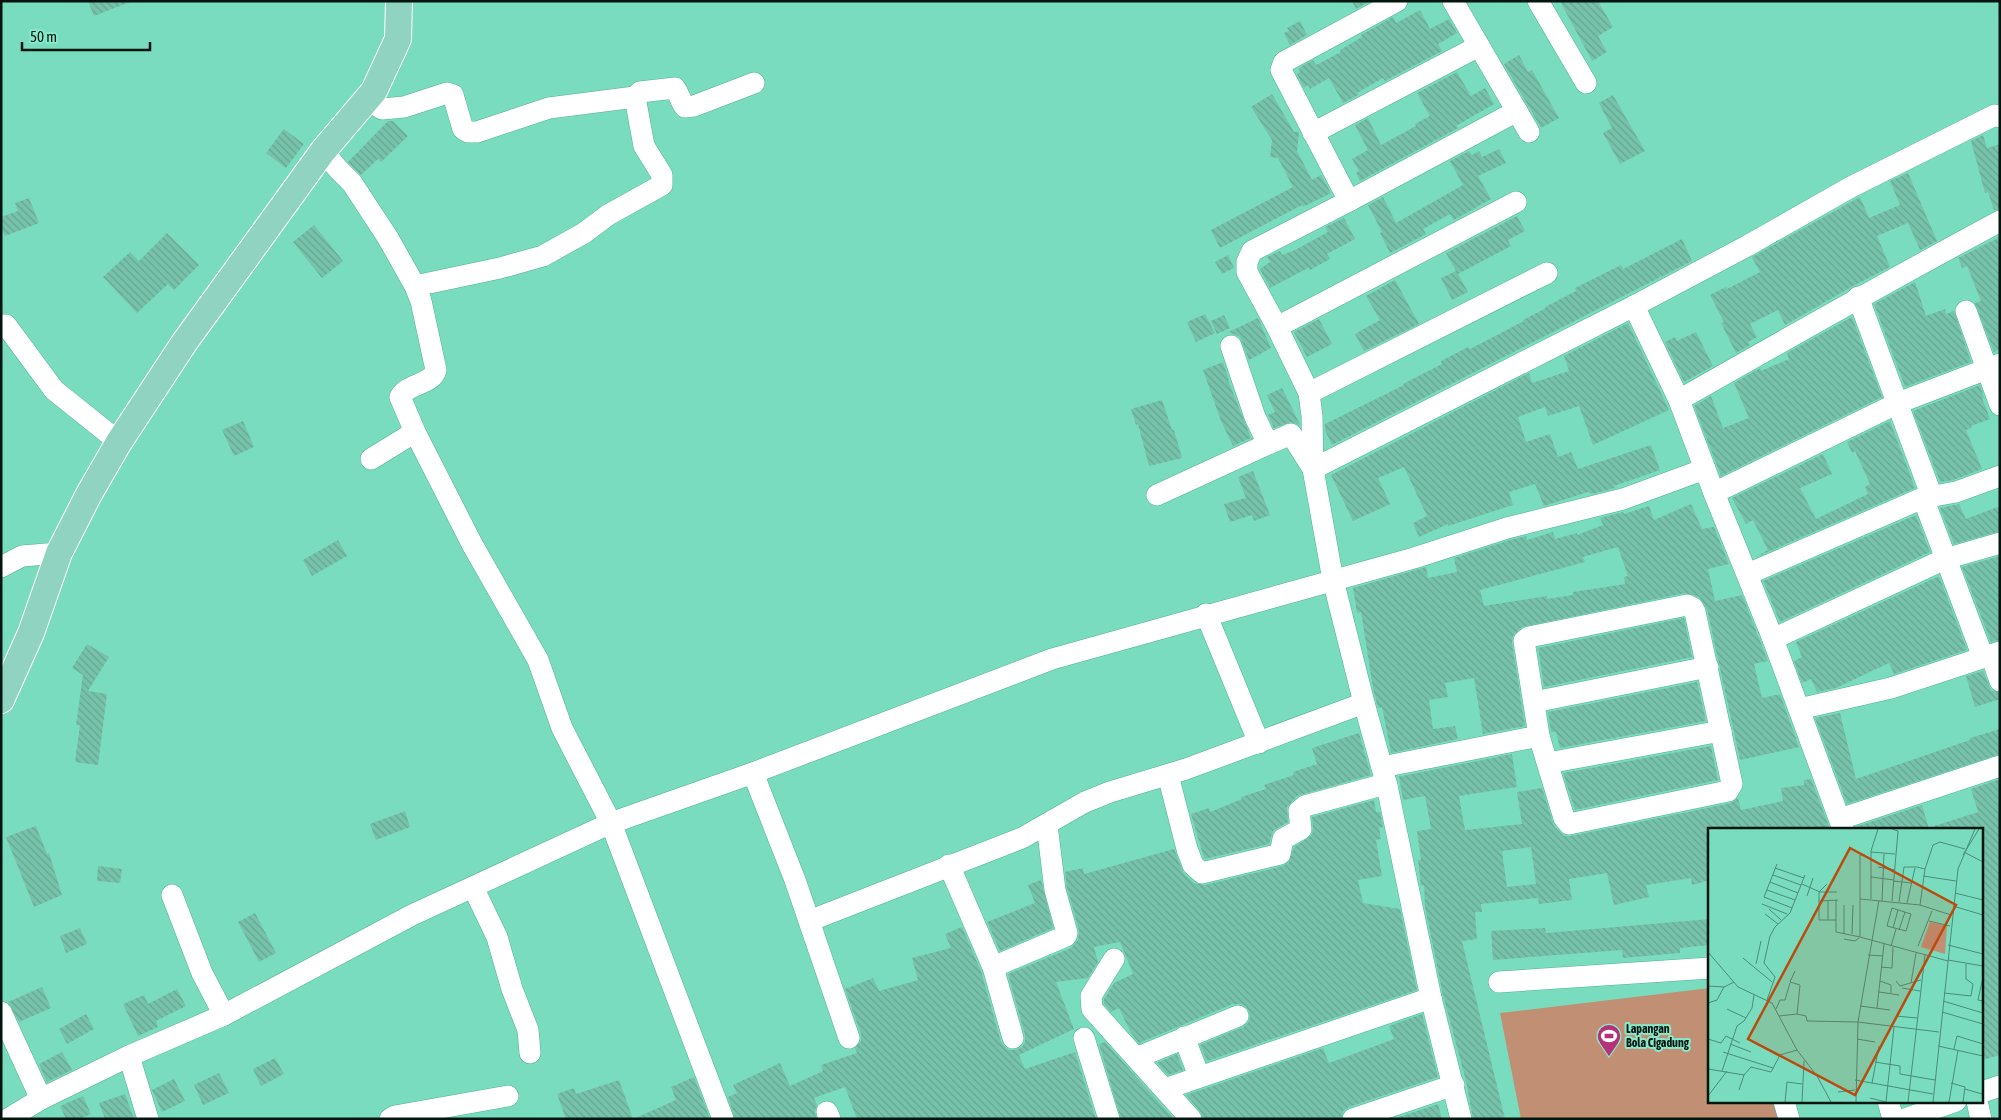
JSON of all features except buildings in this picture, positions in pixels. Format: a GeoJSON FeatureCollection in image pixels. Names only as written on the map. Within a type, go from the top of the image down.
{"type":"FeatureCollection","features":[{"type":"Feature","properties":{"kind":"main road"},"geometry":{"type":"LineString","coordinates":[[1,700],[31,633],[51,553],[89,494],[119,442],[184,343],[323,151],[374,91],[398,39],[400,1]]}},
{"type":"Feature","properties":{"kind":"street"},"geometry":{"type":"LineString","coordinates":[[1349,201],[1280,70],[1284,62],[1397,1]]}},
{"type":"Feature","properties":{"kind":"street"},"geometry":{"type":"LineString","coordinates":[[1453,1],[1529,132]]}},
{"type":"Feature","properties":{"kind":"street"},"geometry":{"type":"LineString","coordinates":[[1538,1],[1586,83]]}},
{"type":"Feature","properties":{"kind":"street"},"geometry":{"type":"LineString","coordinates":[[1313,134],[1479,46]]}},
{"type":"Feature","properties":{"kind":"street"},"geometry":{"type":"LineString","coordinates":[[367,99],[382,109],[404,107],[447,93],[453,95],[463,129],[468,132],[477,132],[550,108],[635,97],[640,92],[675,88],[680,101],[685,107],[694,106],[754,83]]}},
{"type":"Feature","properties":{"kind":"street"},"geometry":{"type":"LineString","coordinates":[[415,286],[500,268],[544,256],[584,233],[608,215],[662,185],[662,175],[644,146],[635,97]]}},
{"type":"Feature","properties":{"kind":"street"},"geometry":{"type":"LineString","coordinates":[[1461,1119],[1431,998],[1384,776],[1333,580],[1313,469],[1312,416],[1309,393],[1277,327],[1247,272],[1247,262],[1252,251],[1517,111]]}},
{"type":"Feature","properties":{"kind":"street"},"geometry":{"type":"LineString","coordinates":[[1313,469],[1634,306],[1747,246],[1851,187],[1995,115],[2000,117]]}},
{"type":"Feature","properties":{"kind":"street"},"geometry":{"type":"LineString","coordinates":[[323,151],[338,170],[352,183],[388,238],[415,286],[421,302],[436,370],[433,377],[404,391],[400,397],[415,432],[472,544],[538,660],[562,728],[611,823],[723,1119]]}},
{"type":"Feature","properties":{"kind":"street"},"geometry":{"type":"LineString","coordinates":[[1277,327],[1516,202]]}},
{"type":"Feature","properties":{"kind":"street"},"geometry":{"type":"LineString","coordinates":[[1679,400],[1797,334],[1858,297],[2000,221]]}},
{"type":"Feature","properties":{"kind":"street"},"geometry":{"type":"LineString","coordinates":[[1309,393],[1547,273]]}},
{"type":"Feature","properties":{"kind":"street"},"geometry":{"type":"LineString","coordinates":[[1858,297],[1898,403],[1928,497],[1945,559],[1991,655],[2000,681]]}},
{"type":"Feature","properties":{"kind":"street"},"geometry":{"type":"LineString","coordinates":[[1634,306],[1679,400],[1773,639],[1842,824],[2000,766]]}},
{"type":"Feature","properties":{"kind":"street"},"geometry":{"type":"LineString","coordinates":[[1966,311],[1994,367],[2000,405]]}},
{"type":"Feature","properties":{"kind":"street"},"geometry":{"type":"LineString","coordinates":[[3,326],[23,346],[54,390],[119,442]]}},
{"type":"Feature","properties":{"kind":"street"},"geometry":{"type":"LineString","coordinates":[[1231,346],[1255,417],[1268,444]]}},
{"type":"Feature","properties":{"kind":"street"},"geometry":{"type":"LineString","coordinates":[[1714,493],[1898,403],[1994,367]]}},
{"type":"Feature","properties":{"kind":"street"},"geometry":{"type":"LineString","coordinates":[[372,459],[415,432]]}},
{"type":"Feature","properties":{"kind":"street"},"geometry":{"type":"LineString","coordinates":[[1158,495],[1291,434],[1313,469]]}},
{"type":"Feature","properties":{"kind":"street"},"geometry":{"type":"LineString","coordinates":[[8,1119],[41,1099],[129,1056],[224,1015],[412,915],[611,823],[753,773],[1052,659],[1206,614],[1414,558],[1507,528],[1624,499],[1705,469]]}},
{"type":"Feature","properties":{"kind":"street"},"geometry":{"type":"LineString","coordinates":[[1748,574],[1928,497],[1956,492],[2000,476]]}},
{"type":"Feature","properties":{"kind":"street"},"geometry":{"type":"LineString","coordinates":[[1773,639],[1945,559],[2000,543]]}},
{"type":"Feature","properties":{"kind":"street"},"geometry":{"type":"LineString","coordinates":[[1,567],[22,556],[51,553]]}},
{"type":"Feature","properties":{"kind":"street"},"geometry":{"type":"LineString","coordinates":[[1687,604],[1695,612],[1732,784],[1728,791],[1573,825],[1569,824],[1564,818],[1540,736],[1534,702],[1524,641],[1526,638],[1687,604]]}},
{"type":"Feature","properties":{"kind":"street"},"geometry":{"type":"LineString","coordinates":[[1206,614],[1259,743]]}},
{"type":"Feature","properties":{"kind":"street"},"geometry":{"type":"LineString","coordinates":[[1799,709],[1891,688],[1991,655]]}},
{"type":"Feature","properties":{"kind":"street"},"geometry":{"type":"LineString","coordinates":[[1534,702],[1708,667]]}},
{"type":"Feature","properties":{"kind":"street"},"geometry":{"type":"LineString","coordinates":[[809,921],[1022,838],[1085,802],[1110,792],[1168,775],[1364,703]]}},
{"type":"Feature","properties":{"kind":"street"},"geometry":{"type":"LineString","coordinates":[[1548,763],[1721,731]]}},
{"type":"Feature","properties":{"kind":"street"},"geometry":{"type":"LineString","coordinates":[[1168,775],[1187,849],[1193,865],[1202,873],[1280,854],[1283,839],[1301,828],[1299,811],[1305,806],[1378,786],[1384,776],[1540,736]]}},
{"type":"Feature","properties":{"kind":"street"},"geometry":{"type":"LineString","coordinates":[[753,773],[809,921],[850,1038]]}},
{"type":"Feature","properties":{"kind":"street"},"geometry":{"type":"LineString","coordinates":[[993,967],[1066,936],[1067,933],[1055,890],[1047,825]]}},
{"type":"Feature","properties":{"kind":"street"},"geometry":{"type":"LineString","coordinates":[[949,865],[993,967],[1013,1038]]}},
{"type":"Feature","properties":{"kind":"street"},"geometry":{"type":"LineString","coordinates":[[473,887],[500,946],[512,989],[528,1030],[530,1053]]}},
{"type":"Feature","properties":{"kind":"street"},"geometry":{"type":"LineString","coordinates":[[172,895],[202,973],[224,1015]]}},
{"type":"Feature","properties":{"kind":"street"},"geometry":{"type":"LineString","coordinates":[[1114,959],[1091,996],[1090,1002],[1097,1016],[1191,1119]]}},
{"type":"Feature","properties":{"kind":"street"},"geometry":{"type":"LineString","coordinates":[[1498,982],[1708,968]]}},
{"type":"Feature","properties":{"kind":"street"},"geometry":{"type":"LineString","coordinates":[[1165,1089],[1431,998]]}},
{"type":"Feature","properties":{"kind":"street"},"geometry":{"type":"LineString","coordinates":[[1,1012],[41,1099]]}},
{"type":"Feature","properties":{"kind":"street"},"geometry":{"type":"LineString","coordinates":[[1136,1058],[1238,1016]]}},
{"type":"Feature","properties":{"kind":"street"},"geometry":{"type":"LineString","coordinates":[[1184,1037],[1199,1076]]}},
{"type":"Feature","properties":{"kind":"street"},"geometry":{"type":"LineString","coordinates":[[1084,1038],[1109,1119]]}},
{"type":"Feature","properties":{"kind":"street"},"geometry":{"type":"LineString","coordinates":[[129,1056],[148,1119]]}},
{"type":"Feature","properties":{"kind":"street"},"geometry":{"type":"LineString","coordinates":[[1353,1119],[1454,1085]]}},
{"type":"Feature","properties":{"kind":"street"},"geometry":{"type":"LineString","coordinates":[[1984,1091],[2000,1086]]}},
{"type":"Feature","properties":{"kind":"street"},"geometry":{"type":"LineString","coordinates":[[390,1119],[394,1116],[508,1096]]}},
{"type":"Feature","properties":{"kind":"street"},"geometry":{"type":"LineString","coordinates":[[1784,1102],[1789,1119]]}},
{"type":"Feature","properties":{"kind":"street"},"geometry":{"type":"LineString","coordinates":[[1888,1102],[1893,1119]]}},
{"type":"Feature","properties":{"kind":"street"},"geometry":{"type":"LineString","coordinates":[[1916,1117],[1954,1102]]}},
{"type":"Feature","properties":{"kind":"street"},"geometry":{"type":"LineString","coordinates":[[1977,1102],[1981,1119]]}},
{"type":"Feature","properties":{"kind":"shaded area","name":"Lapangan Bola Cigadung"},"geometry":{"type":"Polygon","coordinates":[[[1708,988],[1708,1102],[1778,1102],[1783,1119],[1521,1119],[1500,1013],[1708,988]]]}},
{"type":"Feature","properties":{"kind":"place","name":"Lapangan Bola Cigadung"},"geometry":{"type":"Point","coordinates":[1609,1057]}}]}
